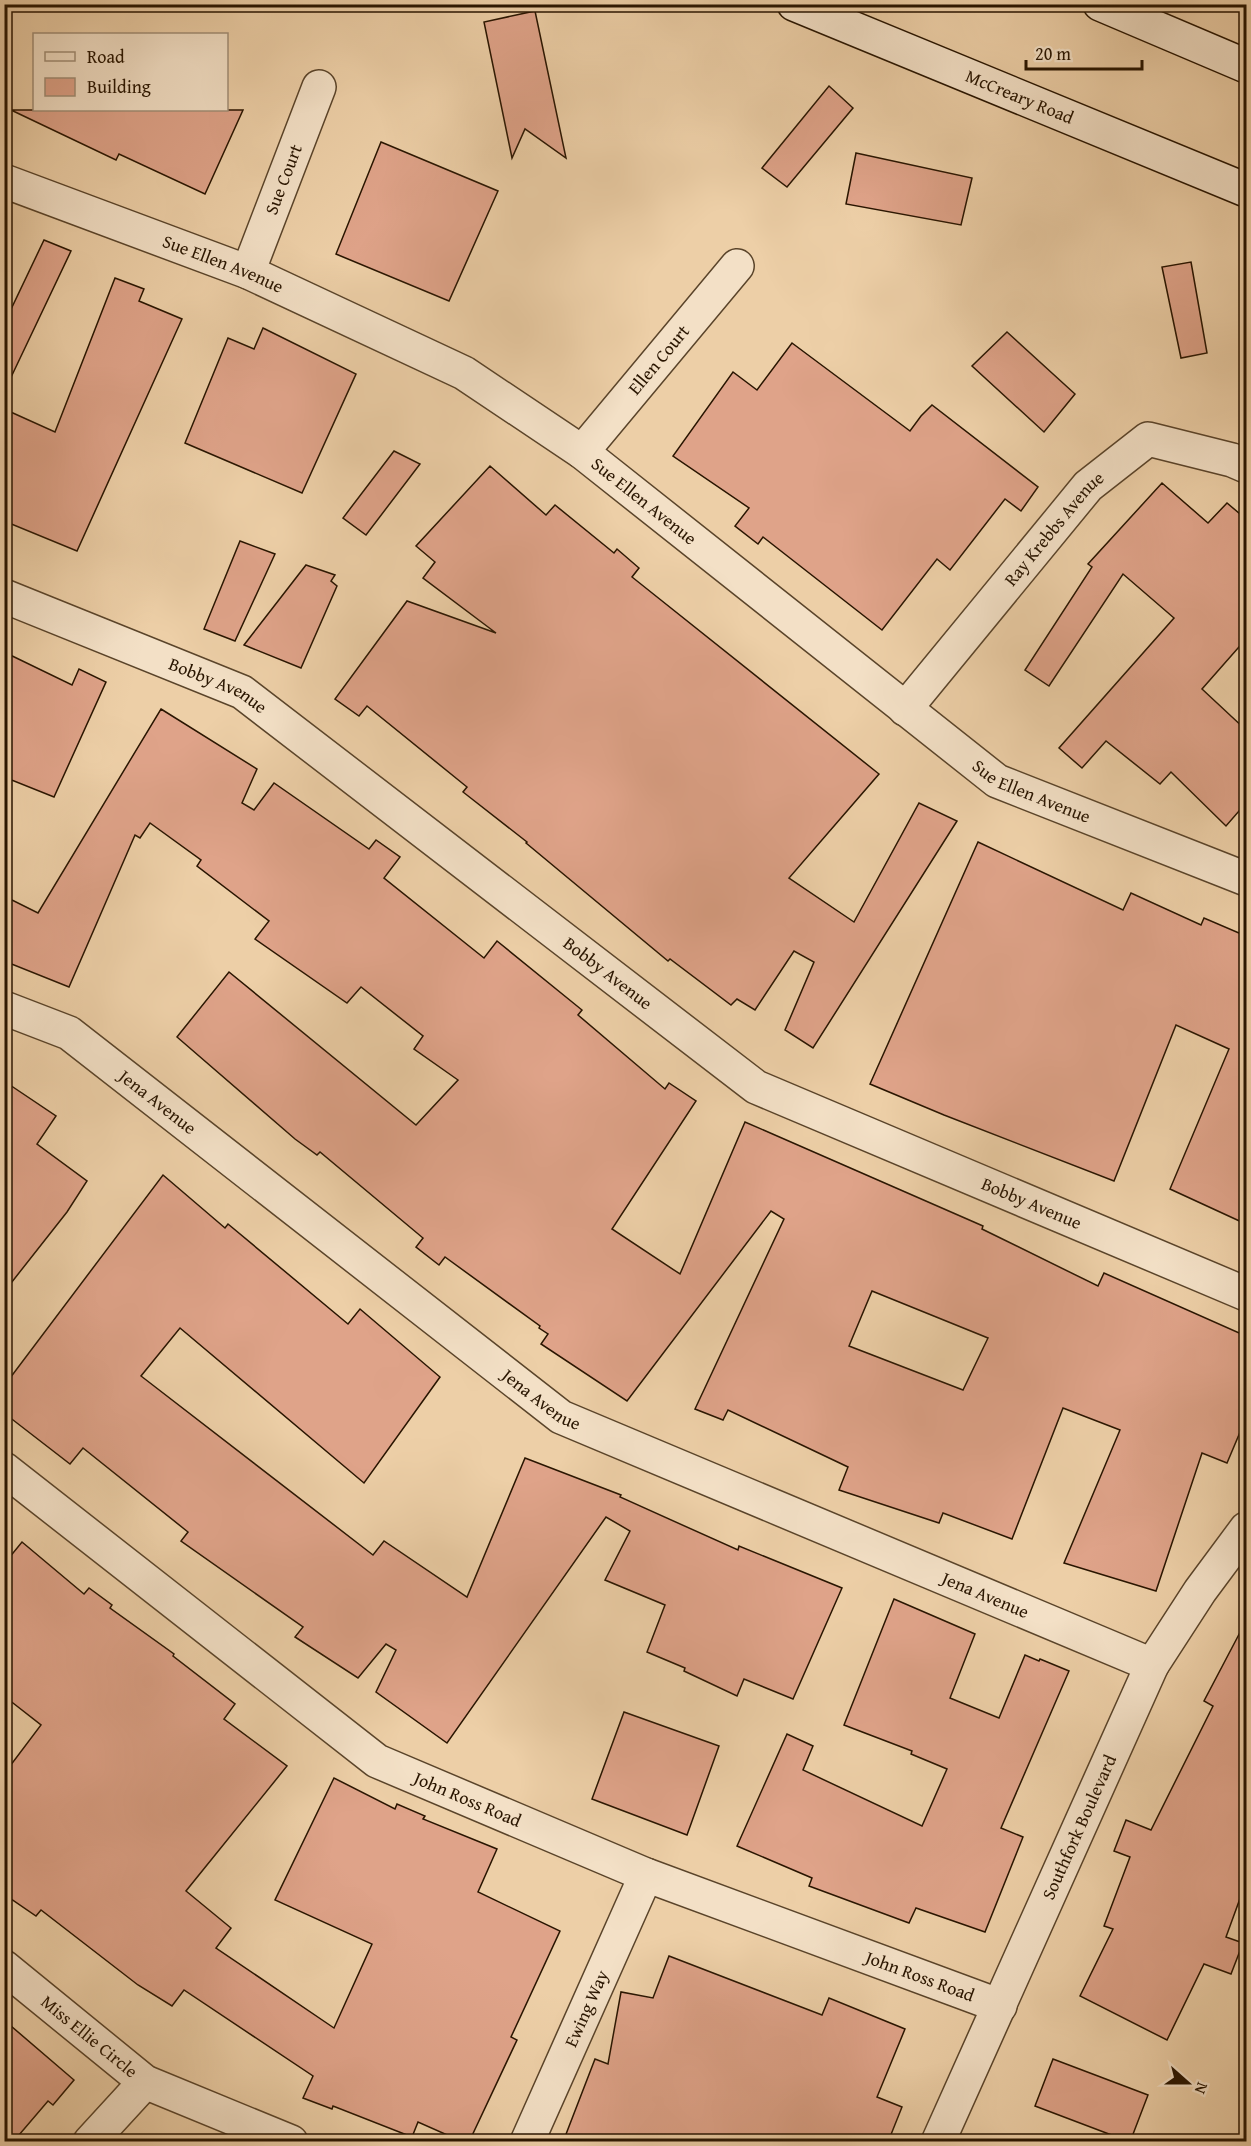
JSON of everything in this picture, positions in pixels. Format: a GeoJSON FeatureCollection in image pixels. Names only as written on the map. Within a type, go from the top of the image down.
{"type":"FeatureCollection","features":[{"type":"Feature","properties":{"kind":"street","name":"McCreary Road"},"geometry":{"type":"LineString","coordinates":[[794,4],[1246,190]]}},
{"type":"Feature","properties":{"kind":"street"},"geometry":{"type":"LineString","coordinates":[[1100,4],[1246,66]]}},
{"type":"Feature","properties":{"kind":"street","name":"Sue Court"},"geometry":{"type":"LineString","coordinates":[[248,273],[319,87]]}},
{"type":"Feature","properties":{"kind":"street","name":"Sue Ellen Avenue"},"geometry":{"type":"LineString","coordinates":[[4,181],[248,273],[464,373],[582,452],[997,781],[1246,879]]}},
{"type":"Feature","properties":{"kind":"street","name":"Ellen Court"},"geometry":{"type":"LineString","coordinates":[[582,452],[736,266]]}},
{"type":"Feature","properties":{"kind":"street","name":"Ray Krebbs Avenue"},"geometry":{"type":"LineString","coordinates":[[905,709],[1088,486],[1148,439],[1232,460],[1246,466]]}},
{"type":"Feature","properties":{"kind":"street","name":"Bobby Avenue"},"geometry":{"type":"LineString","coordinates":[[4,596],[242,692],[756,1087],[1246,1294]]}},
{"type":"Feature","properties":{"kind":"street","name":"Jena Avenue"},"geometry":{"type":"LineString","coordinates":[[4,1008],[69,1033],[561,1417],[1152,1665]]}},
{"type":"Feature","properties":{"kind":"street","name":"John Ross Road"},"geometry":{"type":"LineString","coordinates":[[4,1469],[377,1761],[646,1875],[999,2006]]}},
{"type":"Feature","properties":{"kind":"street","name":"Southfork Boulevard"},"geometry":{"type":"LineString","coordinates":[[938,2142],[1152,1665],[1200,1591],[1246,1529]]}},
{"type":"Feature","properties":{"kind":"street","name":"Ewing Way"},"geometry":{"type":"LineString","coordinates":[[526,2142],[646,1875]]}},
{"type":"Feature","properties":{"kind":"street","name":"Miss Ellie Circle"},"geometry":{"type":"LineString","coordinates":[[4,1967],[145,2082],[291,2142]]}},
{"type":"Feature","properties":{"kind":"street","name":"Miss Ellie Circle"},"geometry":{"type":"LineString","coordinates":[[90,2142],[145,2082]]}},
{"type":"Feature","properties":{"kind":"building"},"geometry":{"type":"Polygon","coordinates":[[[535,11],[566,158],[525,129],[512,158],[484,22],[535,11]]]}},
{"type":"Feature","properties":{"kind":"building"},"geometry":{"type":"Polygon","coordinates":[[[829,86],[853,108],[787,187],[762,168],[829,86]]]}},
{"type":"Feature","properties":{"kind":"building"},"geometry":{"type":"Polygon","coordinates":[[[11,110],[243,110],[205,194],[119,154],[116,160],[11,110]]]}},
{"type":"Feature","properties":{"kind":"building"},"geometry":{"type":"Polygon","coordinates":[[[381,142],[498,191],[449,301],[336,254],[381,142]]]}},
{"type":"Feature","properties":{"kind":"building"},"geometry":{"type":"Polygon","coordinates":[[[856,153],[972,178],[961,225],[846,204],[856,153]]]}},
{"type":"Feature","properties":{"kind":"building"},"geometry":{"type":"Polygon","coordinates":[[[44,240],[71,251],[4,392],[4,324],[44,240]]]}},
{"type":"Feature","properties":{"kind":"building"},"geometry":{"type":"Polygon","coordinates":[[[1191,262],[1207,353],[1181,358],[1162,267],[1191,262]]]}},
{"type":"Feature","properties":{"kind":"building"},"geometry":{"type":"Polygon","coordinates":[[[115,278],[144,289],[139,301],[182,319],[77,551],[4,521],[4,409],[55,432],[115,278]]]}},
{"type":"Feature","properties":{"kind":"building"},"geometry":{"type":"Polygon","coordinates":[[[263,328],[356,374],[302,493],[185,443],[228,338],[254,349],[263,328]]]}},
{"type":"Feature","properties":{"kind":"building"},"geometry":{"type":"Polygon","coordinates":[[[1007,332],[1075,394],[1044,432],[972,366],[1007,332]]]}},
{"type":"Feature","properties":{"kind":"building"},"geometry":{"type":"Polygon","coordinates":[[[792,343],[910,431],[932,405],[1038,487],[1021,511],[1005,499],[950,570],[937,559],[882,630],[763,537],[758,544],[735,526],[749,508],[673,456],[733,372],[757,390],[792,343]]]}},
{"type":"Feature","properties":{"kind":"building"},"geometry":{"type":"Polygon","coordinates":[[[394,451],[420,464],[366,535],[343,518],[394,451]]]}},
{"type":"Feature","properties":{"kind":"building"},"geometry":{"type":"Polygon","coordinates":[[[490,466],[546,515],[555,505],[614,553],[617,549],[639,568],[632,577],[879,774],[789,878],[854,922],[919,803],[957,821],[813,1048],[785,1030],[814,962],[794,951],[755,1010],[737,999],[731,1005],[670,959],[668,961],[527,842],[463,792],[467,787],[367,706],[359,716],[335,699],[407,601],[496,633],[423,578],[435,562],[416,546],[490,466]]]}},
{"type":"Feature","properties":{"kind":"building"},"geometry":{"type":"Polygon","coordinates":[[[1162,483],[1208,523],[1227,503],[1246,519],[1246,639],[1202,689],[1246,730],[1246,803],[1226,826],[1171,772],[1160,784],[1106,741],[1082,768],[1059,748],[1174,618],[1123,574],[1049,686],[1025,670],[1092,567],[1088,564],[1162,483]]]}},
{"type":"Feature","properties":{"kind":"building"},"geometry":{"type":"Polygon","coordinates":[[[240,541],[275,554],[235,641],[204,629],[240,541]]]}},
{"type":"Feature","properties":{"kind":"building"},"geometry":{"type":"Polygon","coordinates":[[[306,565],[335,575],[331,581],[337,586],[301,668],[244,645],[306,565]]]}},
{"type":"Feature","properties":{"kind":"building"},"geometry":{"type":"Polygon","coordinates":[[[4,652],[72,685],[79,669],[106,682],[54,797],[4,777],[4,652]]]}},
{"type":"Feature","properties":{"kind":"building"},"geometry":{"type":"Polygon","coordinates":[[[161,709],[257,769],[242,803],[254,810],[274,783],[369,849],[376,840],[400,857],[384,878],[484,958],[497,941],[582,1010],[578,1015],[665,1089],[669,1083],[696,1101],[612,1229],[680,1274],[745,1122],[983,1226],[982,1229],[1098,1286],[1104,1273],[1246,1336],[1246,1418],[1227,1463],[1202,1453],[1156,1591],[1064,1563],[1120,1430],[1063,1408],[1012,1539],[943,1513],[939,1523],[839,1490],[848,1467],[728,1410],[723,1420],[695,1409],[784,1219],[771,1211],[627,1401],[541,1344],[548,1334],[539,1328],[540,1326],[445,1257],[439,1265],[416,1247],[423,1238],[320,1152],[317,1155],[295,1139],[177,1037],[229,972],[416,1125],[458,1080],[414,1049],[423,1036],[361,987],[347,1003],[255,939],[269,921],[197,866],[201,860],[150,823],[140,838],[135,835],[69,987],[4,961],[4,896],[38,913],[161,709]],[[872,1291],[849,1346],[963,1390],[988,1338],[872,1291]]]}},
{"type":"Feature","properties":{"kind":"building"},"geometry":{"type":"Polygon","coordinates":[[[978,842],[1123,910],[1131,893],[1201,925],[1204,918],[1246,936],[1246,1224],[1170,1189],[1229,1049],[1176,1025],[1114,1181],[870,1084],[978,842]]]}},
{"type":"Feature","properties":{"kind":"building"},"geometry":{"type":"Polygon","coordinates":[[[4,1081],[56,1116],[37,1144],[87,1181],[67,1212],[4,1292],[4,1081]]]}},
{"type":"Feature","properties":{"kind":"building"},"geometry":{"type":"Polygon","coordinates":[[[163,1175],[225,1228],[228,1224],[348,1324],[360,1309],[440,1377],[364,1483],[180,1328],[141,1376],[373,1555],[384,1541],[467,1597],[525,1458],[621,1495],[620,1497],[738,1550],[739,1546],[842,1588],[793,1699],[744,1679],[737,1696],[684,1671],[685,1668],[647,1652],[665,1605],[605,1580],[630,1531],[606,1517],[447,1743],[376,1692],[396,1650],[386,1644],[358,1678],[295,1637],[303,1627],[181,1541],[188,1532],[83,1448],[70,1464],[4,1413],[4,1386],[163,1175]]]}},
{"type":"Feature","properties":{"kind":"building"},"geometry":{"type":"Polygon","coordinates":[[[22,1542],[84,1594],[89,1588],[112,1605],[110,1608],[174,1654],[173,1656],[235,1704],[224,1719],[287,1766],[186,1891],[231,1928],[216,1948],[334,2028],[372,1944],[275,1900],[334,1778],[395,1809],[397,1804],[425,1816],[423,1819],[497,1849],[478,1892],[560,1931],[511,2037],[517,2040],[469,2142],[463,2142],[418,2122],[412,2137],[333,2106],[332,2109],[303,2098],[313,2076],[184,1990],[172,2006],[138,1985],[41,1910],[36,1916],[4,1894],[4,1774],[41,1725],[4,1696],[4,1564],[22,1542]]]}},
{"type":"Feature","properties":{"kind":"building"},"geometry":{"type":"Polygon","coordinates":[[[894,1599],[975,1634],[950,1698],[999,1718],[1025,1655],[1069,1671],[1001,1828],[1023,1837],[985,1932],[916,1908],[909,1923],[809,1886],[812,1878],[737,1846],[787,1734],[813,1746],[803,1770],[922,1826],[947,1769],[911,1754],[912,1751],[844,1725],[894,1599]]]}},
{"type":"Feature","properties":{"kind":"building"},"geometry":{"type":"Polygon","coordinates":[[[1246,1621],[1246,1882],[1226,1937],[1243,1943],[1231,1974],[1204,1964],[1167,2040],[1080,1996],[1113,1929],[1104,1926],[1130,1857],[1114,1851],[1126,1820],[1151,1830],[1213,1706],[1204,1701],[1246,1621]]]}},
{"type":"Feature","properties":{"kind":"building"},"geometry":{"type":"Polygon","coordinates":[[[624,1712],[719,1746],[687,1835],[592,1799],[624,1712]]]}},
{"type":"Feature","properties":{"kind":"building"},"geometry":{"type":"Polygon","coordinates":[[[669,1956],[822,2015],[829,1998],[905,2029],[877,2097],[902,2107],[888,2142],[563,2142],[595,2059],[608,2064],[621,1992],[653,1998],[669,1956]]]}},
{"type":"Feature","properties":{"kind":"building"},"geometry":{"type":"Polygon","coordinates":[[[4,2020],[74,2080],[53,2105],[48,2101],[13,2142],[4,2142],[4,2020]]]}},
{"type":"Feature","properties":{"kind":"building"},"geometry":{"type":"Polygon","coordinates":[[[1053,2059],[1148,2095],[1130,2142],[1035,2106],[1053,2059]]]}}]}
